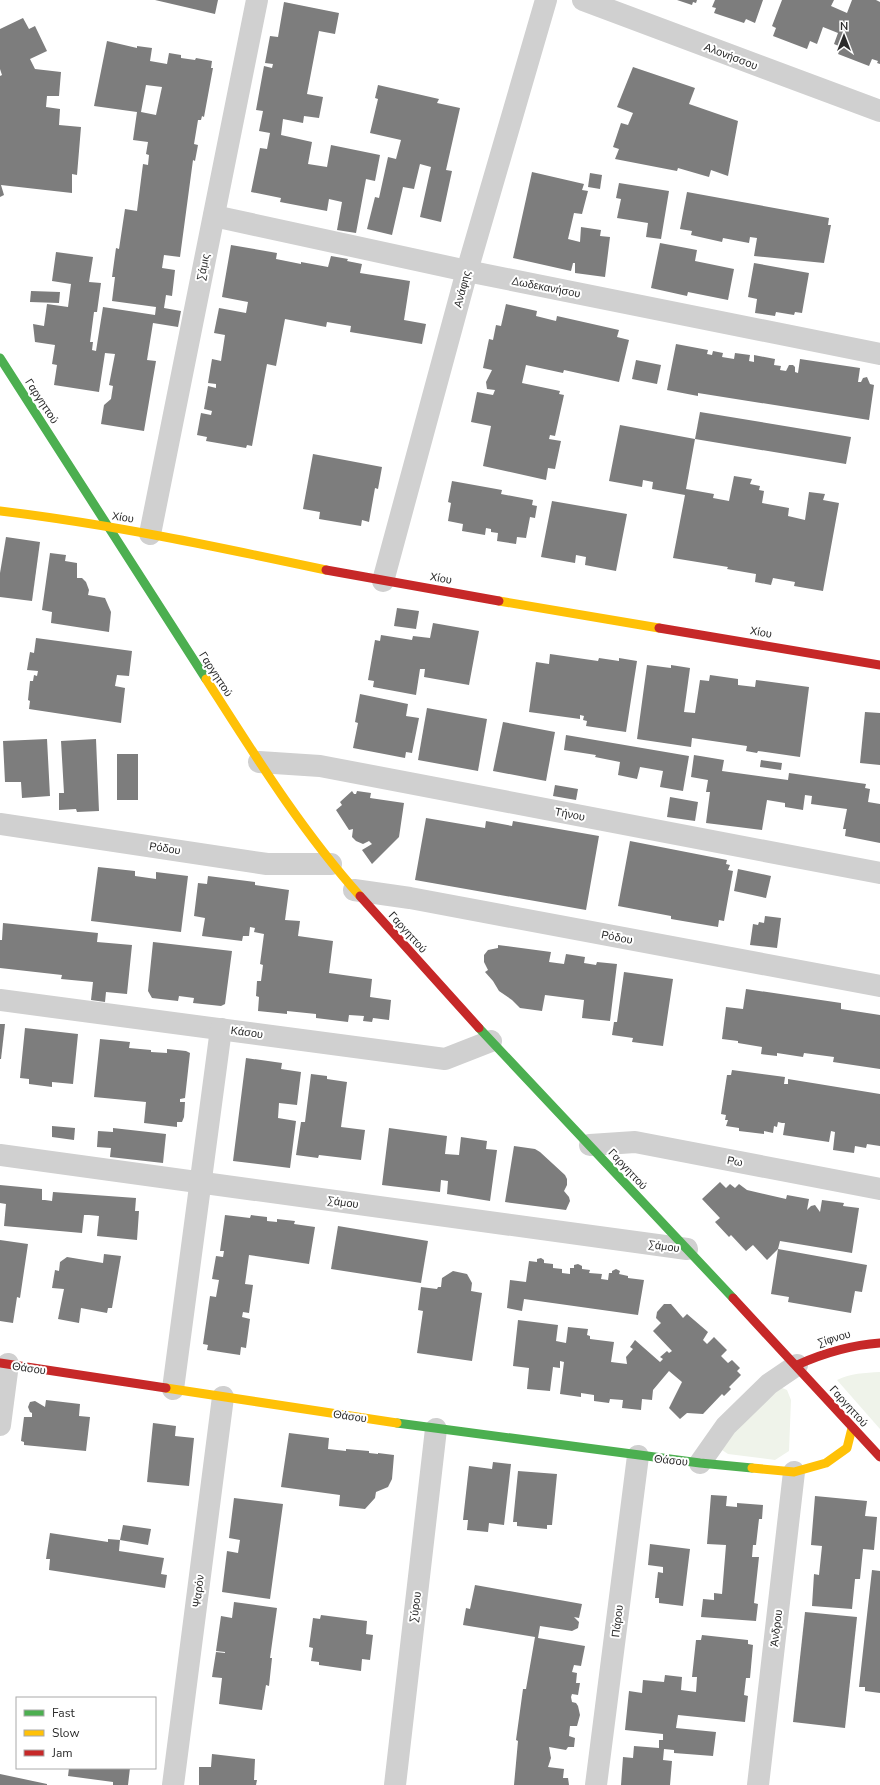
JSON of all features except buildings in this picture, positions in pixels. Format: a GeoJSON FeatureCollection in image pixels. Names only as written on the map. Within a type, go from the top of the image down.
{"type":"FeatureCollection","features":[{"type":"Feature","properties":{"kind":"street","name":"Σάμις"},"geometry":{"type":"LineString","coordinates":[[150,534],[257,0]]}},
{"type":"Feature","properties":{"kind":"street","name":"Ανάφης"},"geometry":{"type":"LineString","coordinates":[[383,580],[467,271],[546,0]]}},
{"type":"Feature","properties":{"kind":"street","name":"Αλονήσσου"},"geometry":{"type":"LineString","coordinates":[[583,0],[880,111]]}},
{"type":"Feature","properties":{"kind":"street","name":"Δωδεκανήσου"},"geometry":{"type":"LineString","coordinates":[[214,216],[467,271],[880,354]]}},
{"type":"Feature","properties":{"kind":"street","name":"Γαργηττού"},"geometry":{"type":"LineString","coordinates":[[0,358],[259,762],[331,864],[491,1041],[798,1365],[852,1428],[880,1457]]}},
{"type":"Feature","properties":{"kind":"street","name":"Χίου"},"geometry":{"type":"LineString","coordinates":[[0,511],[47,516],[150,534],[383,580],[880,665]]}},
{"type":"Feature","properties":{"kind":"street","name":"Τήνου"},"geometry":{"type":"LineString","coordinates":[[259,762],[320,766],[880,873]]}},
{"type":"Feature","properties":{"kind":"street","name":"Ρόδου"},"geometry":{"type":"LineString","coordinates":[[0,824],[268,864],[331,864]]}},
{"type":"Feature","properties":{"kind":"street","name":"Ρόδου"},"geometry":{"type":"LineString","coordinates":[[354,890],[418,899],[880,986]]}},
{"type":"Feature","properties":{"kind":"street","name":"Κάσου"},"geometry":{"type":"LineString","coordinates":[[0,1000],[221,1028],[445,1059],[491,1041]]}},
{"type":"Feature","properties":{"kind":"street"},"geometry":{"type":"LineString","coordinates":[[173,1389],[221,1028]]}},
{"type":"Feature","properties":{"kind":"street","name":"Ρω"},"geometry":{"type":"LineString","coordinates":[[590,1145],[635,1142],[880,1189]]}},
{"type":"Feature","properties":{"kind":"street","name":"Σάμου"},"geometry":{"type":"LineString","coordinates":[[0,1155],[687,1249]]}},
{"type":"Feature","properties":{"kind":"street","name":"Σίφνου"},"geometry":{"type":"LineString","coordinates":[[798,1365],[826,1351],[859,1343],[880,1343]]}},
{"type":"Feature","properties":{"kind":"street"},"geometry":{"type":"LineString","coordinates":[[0,1425],[4,1364]]}},
{"type":"Feature","properties":{"kind":"street","name":"Θάσου"},"geometry":{"type":"LineString","coordinates":[[4,1364],[436,1429],[638,1456],[794,1472],[826,1463],[847,1448],[852,1428]]}},
{"type":"Feature","properties":{"kind":"street","name":"Θάσου"},"geometry":{"type":"LineString","coordinates":[[700,1463],[726,1426],[769,1384],[798,1365]]}},
{"type":"Feature","properties":{"kind":"street","name":"Ψαρόν"},"geometry":{"type":"LineString","coordinates":[[173,1785],[223,1397]]}},
{"type":"Feature","properties":{"kind":"street","name":"Σύρου"},"geometry":{"type":"LineString","coordinates":[[395,1785],[436,1429]]}},
{"type":"Feature","properties":{"kind":"street","name":"Πάρου"},"geometry":{"type":"LineString","coordinates":[[596,1785],[638,1456]]}},
{"type":"Feature","properties":{"kind":"street","name":"Άνδρου"},"geometry":{"type":"LineString","coordinates":[[758,1785],[794,1472]]}},
{"type":"Feature","properties":{"kind":"shaded area"},"geometry":{"type":"Polygon","coordinates":[[[880,1372],[880,1429],[837,1380],[863,1373],[880,1372]]]}},
{"type":"Feature","properties":{"kind":"shaded area"},"geometry":{"type":"Polygon","coordinates":[[[780,1387],[787,1390],[791,1400],[789,1451],[775,1460],[728,1454],[722,1450],[723,1443],[780,1387]]]}},
{"type":"Feature","properties":{"kind":"traffic: fast"},"geometry":{"type":"LineString","coordinates":[[0,358],[206,679]]}},
{"type":"Feature","properties":{"kind":"traffic: fast"},"geometry":{"type":"LineString","coordinates":[[479,1028],[733,1298]]}},
{"type":"Feature","properties":{"kind":"traffic: fast"},"geometry":{"type":"LineString","coordinates":[[397,1423],[700,1463],[752,1468]]}},
{"type":"Feature","properties":{"kind":"traffic: slow"},"geometry":{"type":"LineString","coordinates":[[0,511],[123,529],[326,570]]}},
{"type":"Feature","properties":{"kind":"traffic: slow"},"geometry":{"type":"LineString","coordinates":[[499,601],[659,628]]}},
{"type":"Feature","properties":{"kind":"traffic: slow"},"geometry":{"type":"LineString","coordinates":[[206,679],[260,763],[298,818],[338,871],[360,896]]}},
{"type":"Feature","properties":{"kind":"traffic: slow"},"geometry":{"type":"LineString","coordinates":[[166,1388],[397,1423]]}},
{"type":"Feature","properties":{"kind":"traffic: slow"},"geometry":{"type":"LineString","coordinates":[[752,1468],[794,1472],[826,1463],[847,1448],[852,1428]]}},
{"type":"Feature","properties":{"kind":"traffic: jam"},"geometry":{"type":"LineString","coordinates":[[326,570],[499,601]]}},
{"type":"Feature","properties":{"kind":"traffic: jam"},"geometry":{"type":"LineString","coordinates":[[659,628],[880,665]]}},
{"type":"Feature","properties":{"kind":"traffic: jam"},"geometry":{"type":"LineString","coordinates":[[360,896],[479,1028]]}},
{"type":"Feature","properties":{"kind":"traffic: jam"},"geometry":{"type":"LineString","coordinates":[[733,1298],[880,1457]]}},
{"type":"Feature","properties":{"kind":"traffic: jam"},"geometry":{"type":"LineString","coordinates":[[797,1365],[837,1350],[880,1343]]}},
{"type":"Feature","properties":{"kind":"traffic: jam"},"geometry":{"type":"LineString","coordinates":[[0,1363],[166,1388]]}}]}
